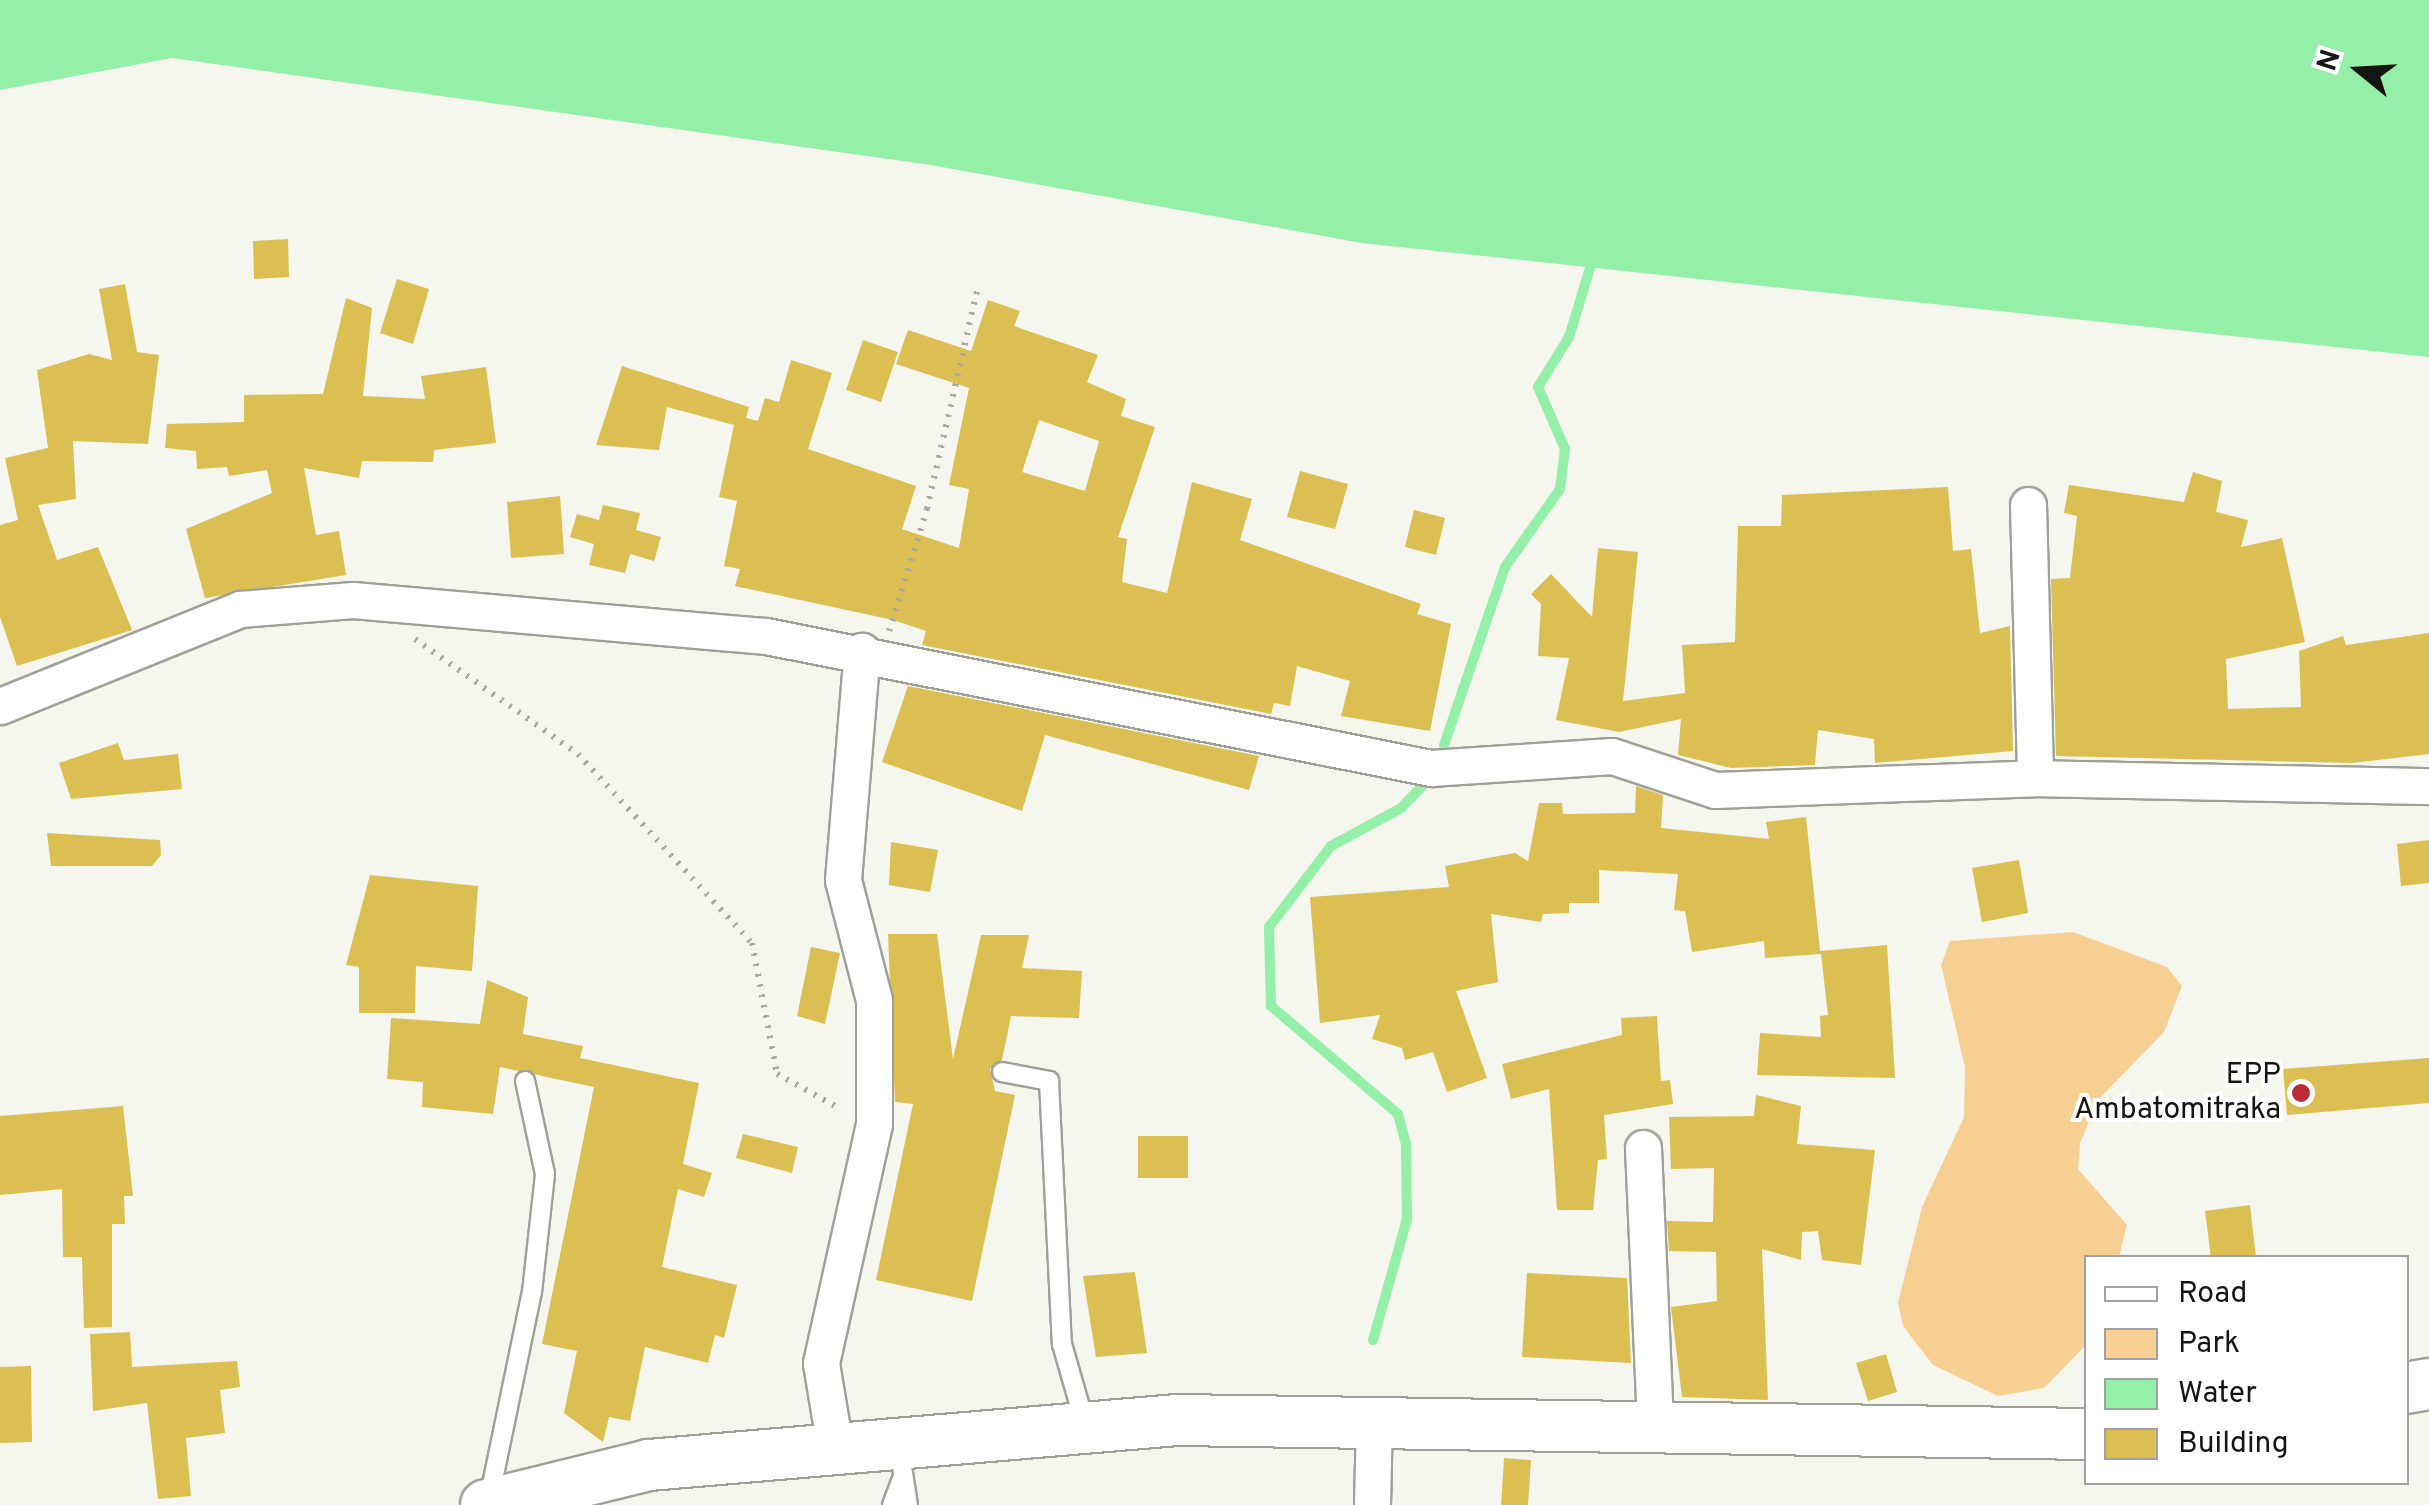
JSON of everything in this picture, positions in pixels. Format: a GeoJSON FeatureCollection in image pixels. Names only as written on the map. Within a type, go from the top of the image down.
{"type":"FeatureCollection","features":[{"type":"Feature","properties":{"kind":"main road"},"geometry":{"type":"LineString","coordinates":[[487,1505],[649,1465],[835,1447],[901,1459],[1086,1424],[1374,1419],[1655,1428],[2084,1434]]}},
{"type":"Feature","properties":{"kind":"street"},"geometry":{"type":"LineString","coordinates":[[2028,505],[2035,778]]}},
{"type":"Feature","properties":{"kind":"street"},"geometry":{"type":"LineString","coordinates":[[0,706],[240,609],[353,600],[561,614],[871,654],[1430,768],[1612,756],[1715,790],[2035,778],[2429,786]]}},
{"type":"Feature","properties":{"kind":"street"},"geometry":{"type":"LineString","coordinates":[[835,1447],[821,1363],[874,1124],[874,1000],[843,880],[871,654]]}},
{"type":"Feature","properties":{"kind":"street"},"geometry":{"type":"LineString","coordinates":[[1643,1148],[1655,1428]]}},
{"type":"Feature","properties":{"kind":"street"},"geometry":{"type":"LineString","coordinates":[[1372,1505],[1374,1419]]}},
{"type":"Feature","properties":{"kind":"lane"},"geometry":{"type":"LineString","coordinates":[[1002,1072],[1049,1081],[1062,1344],[1086,1424]]}},
{"type":"Feature","properties":{"kind":"lane"},"geometry":{"type":"LineString","coordinates":[[487,1505],[532,1292],[545,1174],[525,1081]]}},
{"type":"Feature","properties":{"kind":"lane"},"geometry":{"type":"LineString","coordinates":[[892,1505],[901,1459]]}},
{"type":"Feature","properties":{"kind":"lane"},"geometry":{"type":"LineString","coordinates":[[901,1459],[908,1505]]}},
{"type":"Feature","properties":{"kind":"path"},"geometry":{"type":"LineString","coordinates":[[871,654],[928,510],[978,286]]}},
{"type":"Feature","properties":{"kind":"path"},"geometry":{"type":"LineString","coordinates":[[353,600],[578,754],[752,944],[777,1074],[874,1124]]}},
{"type":"Feature","properties":{"kind":"green space"},"geometry":{"type":"Polygon","coordinates":[[[2073,932],[2167,967],[2182,986],[2164,1032],[2098,1100],[2080,1143],[2078,1169],[2127,1225],[2120,1255],[2084,1255],[2084,1347],[2044,1388],[1998,1396],[1933,1365],[1903,1326],[1898,1302],[1922,1207],[1964,1117],[1965,1067],[1941,965],[1950,941],[2073,932]]]}},
{"type":"Feature","properties":{"kind":"water"},"geometry":{"type":"Polygon","coordinates":[[[0,0],[2429,0],[2429,357],[1362,243],[931,165],[172,58],[0,90],[0,0]]]}},
{"type":"Feature","properties":{"kind":"building"},"geometry":{"type":"Polygon","coordinates":[[[288,239],[289,277],[254,279],[253,241],[288,239]]]}},
{"type":"Feature","properties":{"kind":"building"},"geometry":{"type":"Polygon","coordinates":[[[397,279],[429,289],[413,344],[380,333],[397,279]]]}},
{"type":"Feature","properties":{"kind":"building"},"geometry":{"type":"Polygon","coordinates":[[[125,284],[137,352],[159,355],[148,444],[73,441],[76,499],[38,505],[57,560],[98,547],[132,630],[17,666],[0,617],[0,525],[18,520],[5,458],[48,448],[37,370],[89,354],[112,360],[99,289],[125,284]]]}},
{"type":"Feature","properties":{"kind":"building"},"geometry":{"type":"Polygon","coordinates":[[[346,298],[372,308],[363,396],[425,399],[421,376],[486,367],[496,443],[434,450],[433,462],[362,461],[359,478],[304,468],[316,535],[339,531],[346,575],[205,598],[186,529],[272,493],[267,470],[229,476],[227,467],[197,469],[196,451],[165,448],[167,424],[244,422],[244,395],[323,394],[346,298]]]}},
{"type":"Feature","properties":{"kind":"building"},"geometry":{"type":"Polygon","coordinates":[[[988,300],[1020,311],[1014,326],[1098,355],[1087,382],[1126,399],[1121,416],[1155,427],[1118,537],[1127,539],[1122,582],[1167,593],[1192,482],[1252,499],[1240,540],[1421,604],[1417,614],[1451,624],[1430,731],[1341,716],[1350,681],[1297,666],[1290,706],[1274,703],[1271,714],[922,645],[926,631],[893,620],[735,586],[740,569],[724,566],[737,501],[719,497],[734,425],[667,407],[659,450],[596,445],[622,366],[749,407],[746,418],[758,421],[765,398],[779,402],[791,360],[832,373],[808,449],[916,486],[902,529],[959,548],[969,489],[949,485],[969,388],[896,364],[908,330],[971,351],[988,300]],[[1039,420],[1022,472],[1085,491],[1099,441],[1039,420]]]}},
{"type":"Feature","properties":{"kind":"building"},"geometry":{"type":"Polygon","coordinates":[[[863,340],[898,352],[881,402],[846,390],[863,340]]]}},
{"type":"Feature","properties":{"kind":"building"},"geometry":{"type":"Polygon","coordinates":[[[1300,471],[1348,484],[1335,529],[1287,517],[1300,471]]]}},
{"type":"Feature","properties":{"kind":"building"},"geometry":{"type":"Polygon","coordinates":[[[2193,472],[2222,481],[2216,512],[2248,520],[2241,547],[2282,538],[2305,642],[2226,659],[2228,709],[2301,707],[2299,651],[2343,636],[2346,645],[2429,633],[2429,754],[2352,763],[2056,756],[2051,579],[2070,578],[2077,516],[2064,513],[2069,485],[2184,502],[2193,472]]]}},
{"type":"Feature","properties":{"kind":"building"},"geometry":{"type":"Polygon","coordinates":[[[1948,487],[1953,551],[1971,549],[1980,633],[2010,626],[2013,751],[1875,763],[1874,739],[1818,730],[1815,765],[1731,768],[1678,755],[1681,719],[1619,732],[1556,720],[1569,658],[1538,656],[1541,604],[1531,594],[1551,574],[1592,617],[1598,548],[1638,552],[1623,701],[1685,693],[1682,645],[1735,642],[1738,526],[1781,526],[1782,495],[1948,487]]]}},
{"type":"Feature","properties":{"kind":"building"},"geometry":{"type":"Polygon","coordinates":[[[560,496],[564,554],[511,558],[507,502],[560,496]]]}},
{"type":"Feature","properties":{"kind":"building"},"geometry":{"type":"Polygon","coordinates":[[[603,505],[640,513],[636,530],[661,537],[654,561],[630,554],[625,573],[589,565],[594,544],[570,537],[577,514],[599,520],[603,505]]]}},
{"type":"Feature","properties":{"kind":"building"},"geometry":{"type":"Polygon","coordinates":[[[1414,510],[1445,518],[1436,555],[1405,547],[1414,510]]]}},
{"type":"Feature","properties":{"kind":"building"},"geometry":{"type":"Polygon","coordinates":[[[908,686],[1259,756],[1249,790],[1045,735],[1022,811],[882,762],[908,686]]]}},
{"type":"Feature","properties":{"kind":"building"},"geometry":{"type":"Polygon","coordinates":[[[118,743],[124,760],[178,754],[182,789],[71,799],[59,763],[118,743]]]}},
{"type":"Feature","properties":{"kind":"building"},"geometry":{"type":"Polygon","coordinates":[[[1636,786],[1663,795],[1661,828],[1769,839],[1766,822],[1806,817],[1820,951],[1887,945],[1895,1078],[1757,1075],[1760,1033],[1821,1037],[1820,1016],[1828,1015],[1821,954],[1765,958],[1764,941],[1692,952],[1685,911],[1674,910],[1678,874],[1599,870],[1599,903],[1569,903],[1569,913],[1543,914],[1541,922],[1491,914],[1498,982],[1456,991],[1487,1078],[1447,1092],[1433,1052],[1405,1060],[1402,1048],[1372,1039],[1380,1015],[1320,1023],[1310,897],[1449,887],[1445,866],[1515,853],[1528,861],[1539,803],[1562,803],[1563,814],[1635,813],[1636,786]]]}},
{"type":"Feature","properties":{"kind":"building"},"geometry":{"type":"Polygon","coordinates":[[[47,833],[160,840],[161,855],[152,866],[51,866],[47,833]]]}},
{"type":"Feature","properties":{"kind":"building"},"geometry":{"type":"Polygon","coordinates":[[[2429,840],[2429,883],[2401,886],[2397,844],[2429,840]]]}},
{"type":"Feature","properties":{"kind":"building"},"geometry":{"type":"Polygon","coordinates":[[[891,842],[938,850],[930,892],[889,885],[891,842]]]}},
{"type":"Feature","properties":{"kind":"building"},"geometry":{"type":"Polygon","coordinates":[[[2019,860],[2028,913],[1982,922],[1972,868],[2019,860]]]}},
{"type":"Feature","properties":{"kind":"building"},"geometry":{"type":"Polygon","coordinates":[[[370,875],[478,886],[472,971],[416,966],[415,1013],[359,1013],[359,967],[346,965],[370,875]]]}},
{"type":"Feature","properties":{"kind":"building"},"geometry":{"type":"Polygon","coordinates":[[[888,934],[937,934],[953,1059],[981,935],[1029,935],[1022,968],[1082,971],[1079,1018],[1011,1016],[1002,1060],[990,1069],[995,1091],[1015,1095],[972,1301],[876,1280],[913,1104],[895,1102],[888,934]]]}},
{"type":"Feature","properties":{"kind":"building"},"geometry":{"type":"Polygon","coordinates":[[[811,947],[840,953],[825,1024],[797,1016],[811,947]]]}},
{"type":"Feature","properties":{"kind":"building"},"geometry":{"type":"Polygon","coordinates":[[[487,980],[528,997],[523,1034],[583,1046],[580,1058],[699,1083],[683,1164],[712,1173],[704,1197],[678,1189],[662,1267],[737,1285],[724,1338],[715,1335],[708,1363],[645,1347],[630,1421],[609,1417],[603,1442],[564,1413],[577,1351],[542,1344],[594,1087],[500,1067],[493,1114],[422,1107],[423,1082],[387,1079],[391,1018],[480,1024],[487,980]]]}},
{"type":"Feature","properties":{"kind":"building"},"geometry":{"type":"Polygon","coordinates":[[[1657,1016],[1661,1081],[1670,1080],[1673,1104],[1604,1115],[1607,1159],[1598,1160],[1593,1210],[1557,1210],[1549,1089],[1511,1099],[1502,1064],[1622,1035],[1621,1018],[1657,1016]]]}},
{"type":"Feature","properties":{"kind":"building"},"geometry":{"type":"Polygon","coordinates":[[[2429,1058],[2429,1103],[2287,1115],[2283,1069],[2429,1058]]]}},
{"type":"Feature","properties":{"kind":"building"},"geometry":{"type":"Polygon","coordinates":[[[1756,1095],[1801,1106],[1797,1144],[1875,1150],[1861,1265],[1822,1260],[1818,1231],[1802,1232],[1801,1260],[1762,1249],[1768,1400],[1682,1397],[1671,1307],[1717,1301],[1716,1252],[1669,1251],[1667,1221],[1713,1222],[1714,1168],[1671,1169],[1669,1117],[1754,1116],[1756,1095]]]}},
{"type":"Feature","properties":{"kind":"building"},"geometry":{"type":"Polygon","coordinates":[[[123,1106],[133,1196],[124,1196],[125,1224],[112,1224],[112,1327],[84,1328],[82,1257],[63,1257],[62,1189],[0,1195],[0,1116],[123,1106]]]}},
{"type":"Feature","properties":{"kind":"building"},"geometry":{"type":"Polygon","coordinates":[[[743,1134],[798,1147],[792,1173],[736,1158],[743,1134]]]}},
{"type":"Feature","properties":{"kind":"building"},"geometry":{"type":"Polygon","coordinates":[[[1138,1136],[1188,1136],[1188,1178],[1138,1178],[1138,1136]]]}},
{"type":"Feature","properties":{"kind":"building"},"geometry":{"type":"Polygon","coordinates":[[[2250,1205],[2256,1255],[2211,1255],[2205,1211],[2250,1205]]]}},
{"type":"Feature","properties":{"kind":"building"},"geometry":{"type":"Polygon","coordinates":[[[1135,1272],[1147,1353],[1096,1357],[1083,1276],[1135,1272]]]}},
{"type":"Feature","properties":{"kind":"building"},"geometry":{"type":"Polygon","coordinates":[[[1527,1273],[1627,1278],[1631,1363],[1522,1357],[1527,1273]]]}},
{"type":"Feature","properties":{"kind":"building"},"geometry":{"type":"Polygon","coordinates":[[[130,1332],[132,1367],[237,1361],[240,1387],[220,1390],[225,1433],[186,1438],[191,1496],[158,1499],[147,1403],[93,1411],[90,1334],[130,1332]]]}},
{"type":"Feature","properties":{"kind":"building"},"geometry":{"type":"Polygon","coordinates":[[[1886,1354],[1897,1392],[1868,1401],[1856,1363],[1886,1354]]]}},
{"type":"Feature","properties":{"kind":"building"},"geometry":{"type":"Polygon","coordinates":[[[31,1366],[32,1442],[0,1443],[0,1367],[31,1366]]]}},
{"type":"Feature","properties":{"kind":"building"},"geometry":{"type":"Polygon","coordinates":[[[1504,1458],[1531,1460],[1528,1505],[1501,1505],[1504,1458]]]}},
{"type":"Feature","properties":{"kind":"waterway"},"geometry":{"type":"LineString","coordinates":[[1444,745],[1505,567],[1560,489],[1565,449],[1538,387],[1569,337],[1590,268]]}},
{"type":"Feature","properties":{"kind":"waterway"},"geometry":{"type":"LineString","coordinates":[[1373,1340],[1407,1219],[1406,1144],[1398,1114],[1271,1006],[1269,927],[1331,846],[1401,808],[1428,780]]}},
{"type":"Feature","properties":{"kind":"place","name":"EPP Ambatomitraka"},"geometry":{"type":"Point","coordinates":[2301,1093]}}]}
